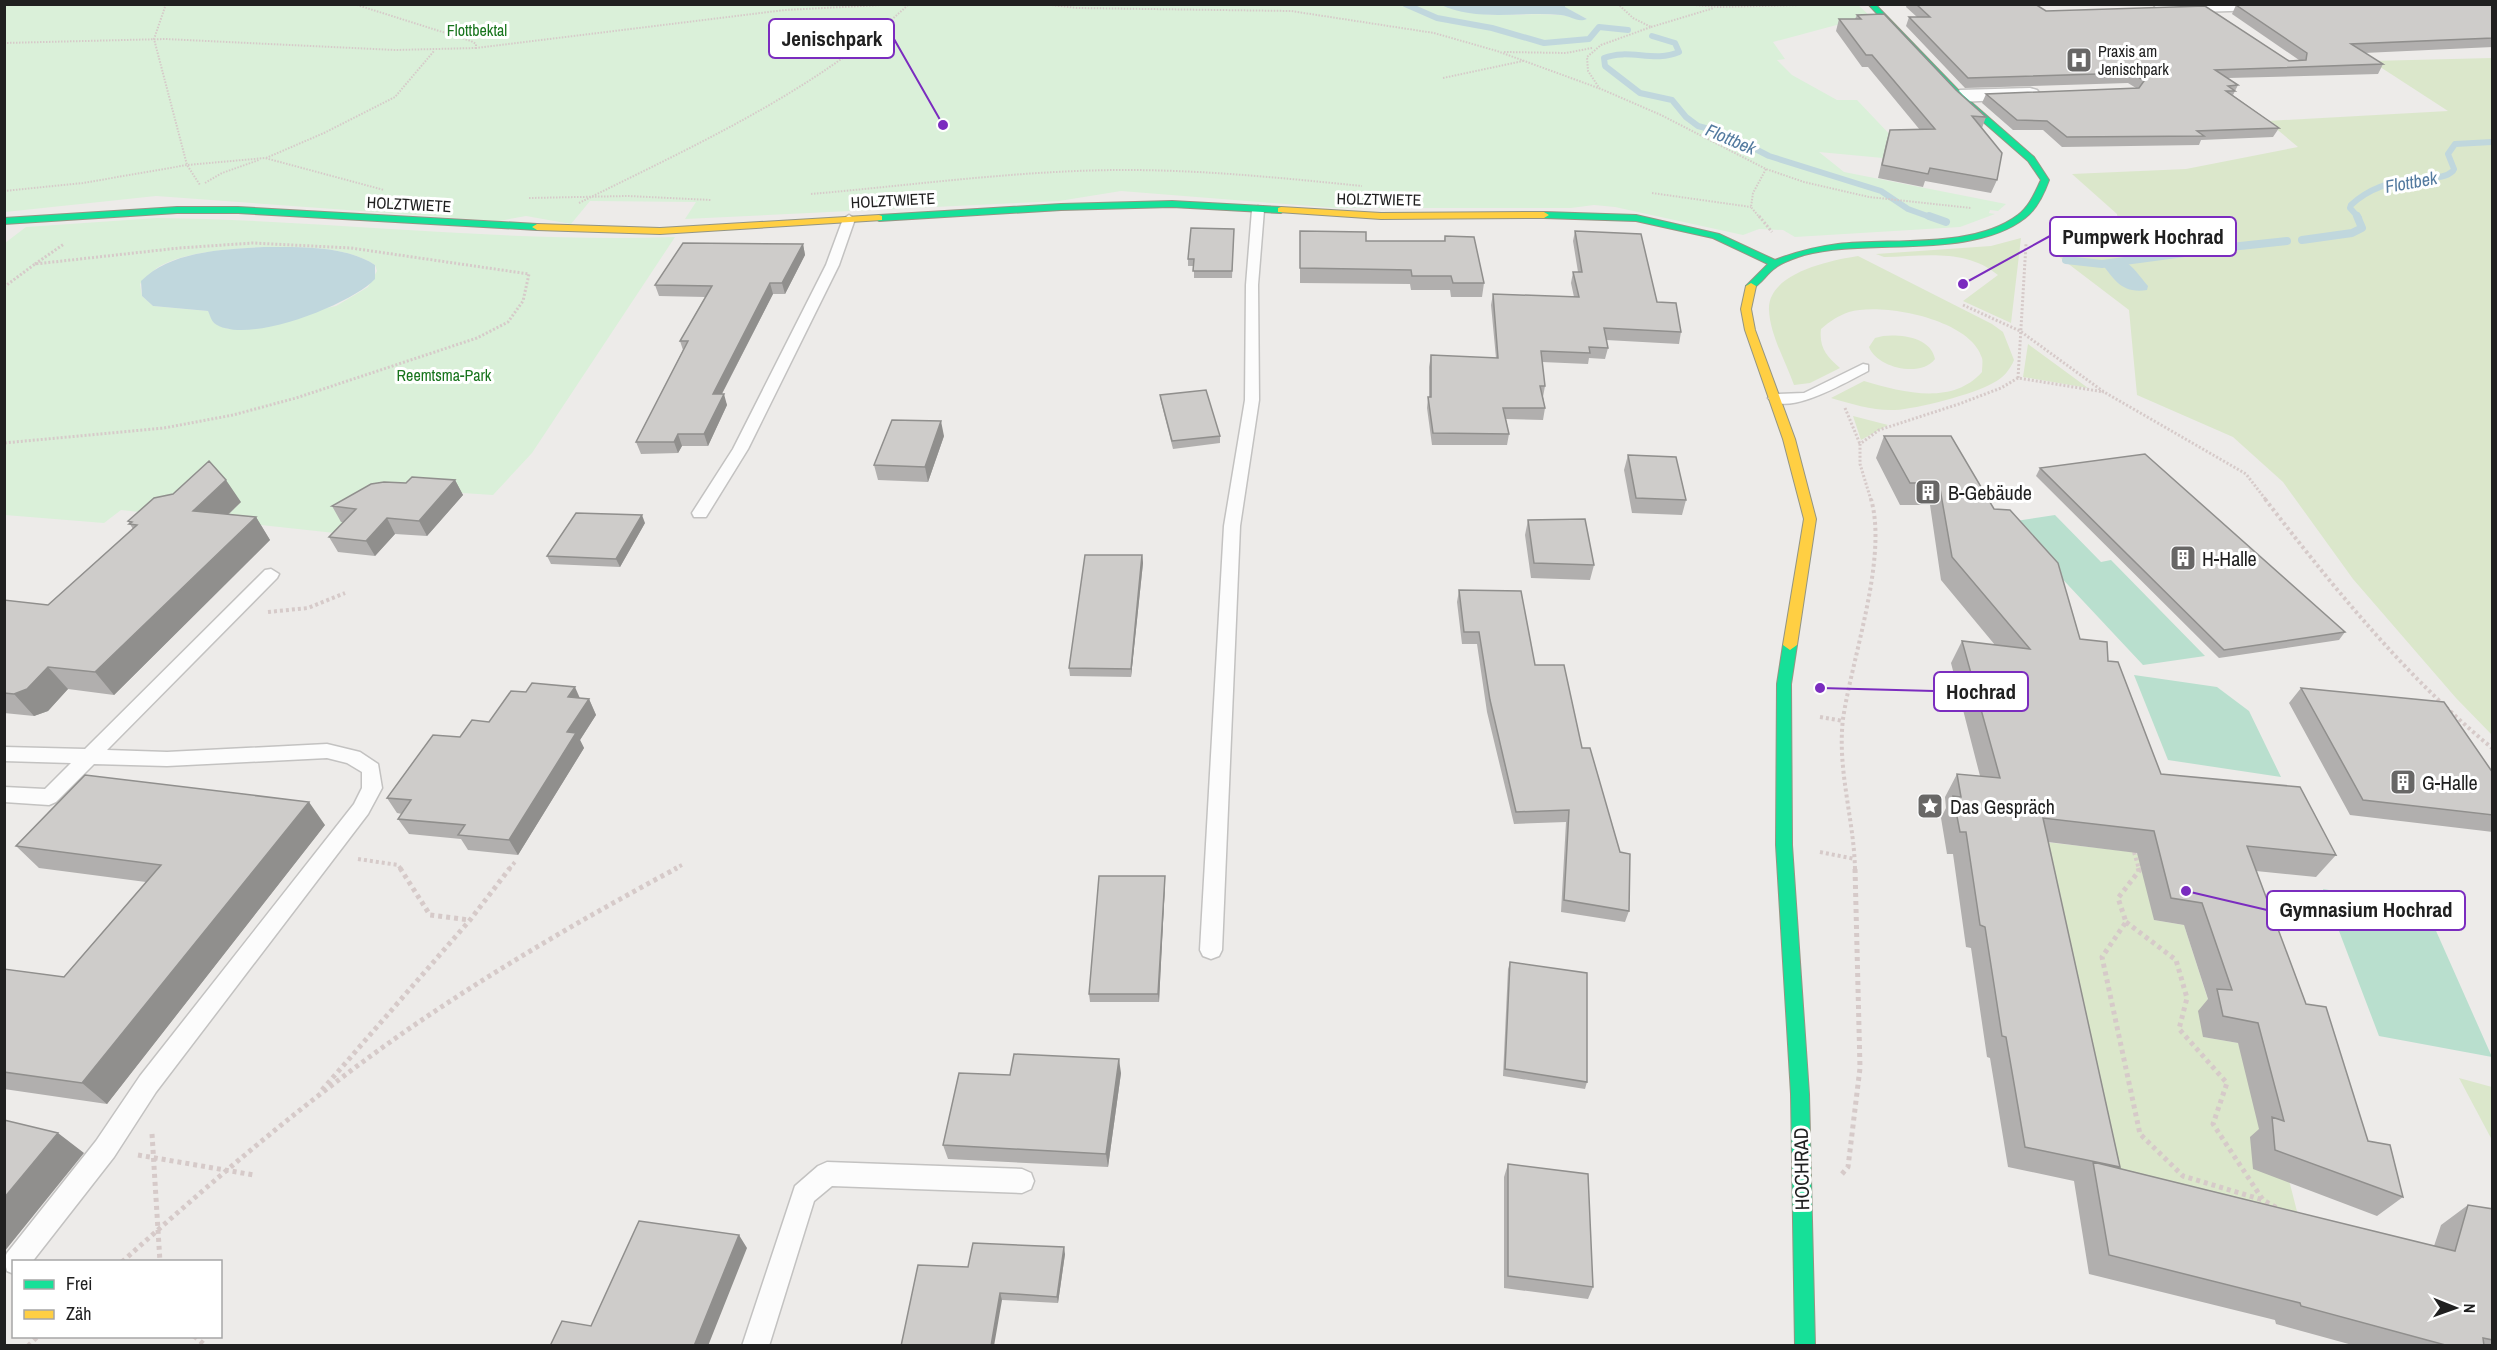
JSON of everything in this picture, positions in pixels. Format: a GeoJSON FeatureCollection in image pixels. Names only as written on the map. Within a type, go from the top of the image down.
{"type":"FeatureCollection","features":[{"type":"Feature","properties":{"kind":"street","name":"HOCHRAD"},"geometry":{"type":"LineString","coordinates":[[1805,1346],[1800,1094],[1784,845],[1784,684],[1810,519],[1806,496],[1775,398],[1749,327],[1746,307],[1751,284],[1775,264],[1798,253],[1996,230],[2020,218],[2037,200],[2044,188],[2042,172],[1960,96],[1910,41],[1871,4]]}},
{"type":"Feature","properties":{"kind":"street"},"geometry":{"type":"LineString","coordinates":[[2149,9],[2295,4]]}},
{"type":"Feature","properties":{"kind":"street"},"geometry":{"type":"LineString","coordinates":[[2206,7],[2225,20]]}},
{"type":"Feature","properties":{"kind":"street"},"geometry":{"type":"LineString","coordinates":[[1960,96],[2054,93]]}},
{"type":"Feature","properties":{"kind":"street","name":"HOLZTWIETE"},"geometry":{"type":"LineString","coordinates":[[4,221],[177,210],[238,210],[549,228],[660,231],[1135,204],[1381,216],[1584,215],[1636,218],[1716,236],[1775,264]]}},
{"type":"Feature","properties":{"kind":"lane"},"geometry":{"type":"LineString","coordinates":[[1211,950],[1232,526],[1252,400],[1252,285],[1258,210]]}},
{"type":"Feature","properties":{"kind":"lane"},"geometry":{"type":"LineString","coordinates":[[700,513],[724,483],[795,336],[827,280],[842,245],[849,219]]}},
{"type":"Feature","properties":{"kind":"lane"},"geometry":{"type":"LineString","coordinates":[[1775,398],[1807,397],[1863,368]]}},
{"type":"Feature","properties":{"kind":"lane"},"geometry":{"type":"LineString","coordinates":[[4,794],[49,797],[88,755],[271,574]]}},
{"type":"Feature","properties":{"kind":"lane"},"geometry":{"type":"LineString","coordinates":[[4,754],[166,759],[327,751],[353,757],[371,769],[372,788],[361,809],[148,1084],[105,1149],[17,1260]]}},
{"type":"Feature","properties":{"kind":"lane"},"geometry":{"type":"LineString","coordinates":[[755,1346],[804,1194],[827,1174],[1022,1181]]}},
{"type":"Feature","properties":{"kind":"path"},"geometry":{"type":"LineString","coordinates":[[166,4],[154,39],[187,165],[201,185],[222,173],[265,158],[333,129],[395,97],[434,51]]}},
{"type":"Feature","properties":{"kind":"path"},"geometry":{"type":"LineString","coordinates":[[354,4],[471,40],[476,44],[476,48]]}},
{"type":"Feature","properties":{"kind":"path"},"geometry":{"type":"LineString","coordinates":[[4,43],[53,39],[154,39],[434,51],[476,48],[785,10],[901,4]]}},
{"type":"Feature","properties":{"kind":"path"},"geometry":{"type":"LineString","coordinates":[[523,199],[592,196],[685,150],[832,68],[885,29],[909,4]]}},
{"type":"Feature","properties":{"kind":"path"},"geometry":{"type":"LineString","coordinates":[[1043,4],[1077,8],[1291,11],[1434,33],[1497,51],[1600,89],[1661,115],[1766,169],[1804,182],[1882,198],[1978,209]]}},
{"type":"Feature","properties":{"kind":"path"},"geometry":{"type":"LineString","coordinates":[[1618,4],[1634,18],[1651,27]]}},
{"type":"Feature","properties":{"kind":"path"},"geometry":{"type":"LineString","coordinates":[[1681,4],[1719,7],[1845,4]]}},
{"type":"Feature","properties":{"kind":"path"},"geometry":{"type":"LineString","coordinates":[[1497,51],[1551,53],[1593,48],[1651,27],[1719,7]]}},
{"type":"Feature","properties":{"kind":"path"},"geometry":{"type":"LineString","coordinates":[[1365,27],[1367,23]]}},
{"type":"Feature","properties":{"kind":"path"},"geometry":{"type":"LineString","coordinates":[[1593,48],[1586,59],[1586,65],[1600,89]]}},
{"type":"Feature","properties":{"kind":"path"},"geometry":{"type":"LineString","coordinates":[[1443,78],[1523,61]]}},
{"type":"Feature","properties":{"kind":"path"},"geometry":{"type":"LineString","coordinates":[[4,191],[83,183],[187,165],[265,158],[385,190]]}},
{"type":"Feature","properties":{"kind":"path"},"geometry":{"type":"LineString","coordinates":[[1766,169],[1753,193],[1751,207],[1776,237]]}},
{"type":"Feature","properties":{"kind":"path"},"geometry":{"type":"LineString","coordinates":[[4,287],[65,243]]}},
{"type":"Feature","properties":{"kind":"path"},"geometry":{"type":"LineString","coordinates":[[4,443],[164,428],[233,415],[296,398],[477,338],[508,322],[523,301],[529,274],[351,248],[264,243],[178,248],[35,264]]}},
{"type":"Feature","properties":{"kind":"path"},"geometry":{"type":"LineString","coordinates":[[2018,378],[2026,243]]}},
{"type":"Feature","properties":{"kind":"path"},"geometry":{"type":"LineString","coordinates":[[1963,305],[2020,331],[2104,392],[2246,474],[2324,575],[2399,661],[2468,728],[2493,748]]}},
{"type":"Feature","properties":{"kind":"path"},"geometry":{"type":"LineString","coordinates":[[1860,444],[1879,430],[1970,400],[2001,388],[2018,378],[2104,392]]}},
{"type":"Feature","properties":{"kind":"path"},"geometry":{"type":"LineString","coordinates":[[1841,1176],[1848,1167],[1860,1068],[1855,859],[1844,776],[1843,721],[1871,581],[1876,517],[1860,464],[1860,444],[1845,408]]}},
{"type":"Feature","properties":{"kind":"path"},"geometry":{"type":"LineString","coordinates":[[222,622],[261,612],[297,612],[314,608],[345,593]]}},
{"type":"Feature","properties":{"kind":"path"},"geometry":{"type":"LineString","coordinates":[[2134,852],[2139,871],[2118,898],[2127,922],[2176,960],[2187,998],[2179,1029],[2227,1083],[2213,1124],[2263,1200]]}},
{"type":"Feature","properties":{"kind":"path"},"geometry":{"type":"LineString","coordinates":[[327,854],[398,865],[430,915],[470,920]]}},
{"type":"Feature","properties":{"kind":"path"},"geometry":{"type":"LineString","coordinates":[[317,1096],[470,920],[515,862]]}},
{"type":"Feature","properties":{"kind":"path"},"geometry":{"type":"LineString","coordinates":[[124,1260],[225,1170],[317,1096],[442,1006],[545,940],[682,865]]}},
{"type":"Feature","properties":{"kind":"path"},"geometry":{"type":"LineString","coordinates":[[2127,922],[2102,957],[2140,1134],[2183,1176],[2263,1200],[2281,1211]]}},
{"type":"Feature","properties":{"kind":"path"},"geometry":{"type":"LineString","coordinates":[[148,1084],[160,1260]]}},
{"type":"Feature","properties":{"kind":"path"},"geometry":{"type":"LineString","coordinates":[[105,1149],[254,1175]]}},
{"type":"Feature","properties":{"kind":"green space","name":"Flottbektal"},"geometry":{"type":"Polygon","coordinates":[[[1441,4],[1485,14],[1545,14],[1583,19],[1587,19],[1564,7],[1565,5],[1858,5],[1870,16],[1773,42],[1785,59],[1777,60],[1792,75],[1837,100],[1857,100],[1915,161],[1819,152],[1844,172],[2006,204],[1998,211],[1990,210],[1989,213],[1995,214],[1960,227],[1795,237],[1783,230],[1759,229],[1743,235],[1615,207],[1594,205],[1571,208],[1335,208],[1121,191],[1059,201],[685,219],[696,202],[590,201],[571,224],[526,216],[499,221],[156,196],[5,212],[4,5],[1441,4]]]}},
{"type":"Feature","properties":{"kind":"green space"},"geometry":{"type":"Polygon","coordinates":[[[2492,58],[2492,735],[2456,698],[2353,579],[2283,482],[2233,437],[2137,395],[2129,310],[2058,256],[2116,249],[2121,243],[2117,214],[2072,174],[2186,169],[2298,147],[2267,121],[2448,111],[2371,61],[2492,58]]]}},
{"type":"Feature","properties":{"kind":"green space","name":"Reemtsma-Park"},"geometry":{"type":"Polygon","coordinates":[[[157,218],[545,237],[675,237],[532,453],[493,495],[386,488],[344,534],[121,510],[104,523],[5,515],[5,243],[26,227],[157,218]],[[264,247],[194,254],[168,262],[140,284],[142,296],[153,306],[208,311],[214,323],[228,329],[336,306],[368,287],[377,271],[375,265],[363,258],[336,251],[306,247],[264,247]]]}},
{"type":"Feature","properties":{"kind":"green space"},"geometry":{"type":"Polygon","coordinates":[[[2021,238],[2011,323],[1963,301],[1998,275],[1986,266],[1958,257],[1929,255],[1884,257],[1876,254],[1991,246],[2021,238]]]}},
{"type":"Feature","properties":{"kind":"green space"},"geometry":{"type":"Polygon","coordinates":[[[1858,256],[1992,324],[2003,332],[2014,360],[2008,370],[1997,381],[1973,392],[1905,409],[1871,408],[1831,398],[1864,381],[1910,392],[1942,393],[1970,383],[1982,372],[1982,358],[1974,344],[1961,333],[1944,324],[1903,312],[1882,309],[1864,310],[1841,315],[1821,329],[1824,351],[1840,368],[1810,383],[1794,385],[1772,329],[1769,310],[1771,297],[1789,278],[1803,271],[1818,265],[1858,256]]]}},
{"type":"Feature","properties":{"kind":"green space"},"geometry":{"type":"Polygon","coordinates":[[[1883,336],[1914,338],[1928,346],[1935,359],[1920,368],[1900,368],[1890,365],[1874,354],[1869,347],[1875,338],[1883,336]]]}},
{"type":"Feature","properties":{"kind":"green space"},"geometry":{"type":"Polygon","coordinates":[[[2028,344],[2088,388],[2023,377],[2028,344]]]}},
{"type":"Feature","properties":{"kind":"green space"},"geometry":{"type":"Polygon","coordinates":[[[1853,416],[1888,425],[1861,440],[1853,416]]]}},
{"type":"Feature","properties":{"kind":"green space"},"geometry":{"type":"Polygon","coordinates":[[[2055,515],[2101,562],[2111,560],[2205,656],[2143,665],[2009,522],[2055,515]]]}},
{"type":"Feature","properties":{"kind":"green space"},"geometry":{"type":"Polygon","coordinates":[[[2134,675],[2217,687],[2249,711],[2281,777],[2168,760],[2134,675]]]}},
{"type":"Feature","properties":{"kind":"green space"},"geometry":{"type":"Polygon","coordinates":[[[2028,840],[2133,852],[2144,857],[2154,920],[2184,925],[2212,1012],[2203,1037],[2238,1043],[2290,1184],[2304,1239],[2101,1188],[2028,840]]]}},
{"type":"Feature","properties":{"kind":"green space"},"geometry":{"type":"Polygon","coordinates":[[[2323,889],[2425,906],[2492,1057],[2379,1036],[2323,889]]]}},
{"type":"Feature","properties":{"kind":"green space"},"geometry":{"type":"Polygon","coordinates":[[[2459,1078],[2492,1087],[2492,1140],[2459,1078]]]}},
{"type":"Feature","properties":{"kind":"water"},"geometry":{"type":"Polygon","coordinates":[[[1441,5],[1565,5],[1587,19],[1580,20],[1546,14],[1485,15],[1441,5]]]}},
{"type":"Feature","properties":{"kind":"water"},"geometry":{"type":"Polygon","coordinates":[[[264,247],[321,248],[350,254],[375,265],[375,279],[363,289],[322,310],[298,319],[249,330],[229,329],[214,323],[208,311],[153,306],[142,296],[141,281],[167,263],[215,251],[264,247]]]}},
{"type":"Feature","properties":{"kind":"water"},"geometry":{"type":"Polygon","coordinates":[[[2122,260],[2139,275],[2148,286],[2147,290],[2138,291],[2125,288],[2102,264],[2122,260]]]}},
{"type":"Feature","properties":{"kind":"building"},"geometry":{"type":"Polygon","coordinates":[[[1916,4],[2035,4],[2046,11],[2205,6],[2289,61],[2306,60],[2307,53],[2236,5],[2493,4],[2493,38],[2351,44],[2383,64],[2215,70],[2238,85],[2228,86],[2235,91],[2226,91],[2279,128],[2197,131],[2204,136],[2067,137],[2047,121],[2017,120],[1986,94],[2139,88],[2144,81],[2132,73],[1968,78],[1909,17],[1930,17],[1916,4]]]}},
{"type":"Feature","properties":{"kind":"building"},"geometry":{"type":"Polygon","coordinates":[[[1884,14],[1956,90],[1986,117],[1972,116],[2002,153],[1997,180],[1930,168],[1928,174],[1882,165],[1890,130],[1935,129],[1872,55],[1866,55],[1839,19],[1861,19],[1857,15],[1884,14]]]}},
{"type":"Feature","properties":{"kind":"building"},"geometry":{"type":"Polygon","coordinates":[[[1191,228],[1234,229],[1232,271],[1193,271],[1194,259],[1188,259],[1191,228]]]}},
{"type":"Feature","properties":{"kind":"building"},"geometry":{"type":"Polygon","coordinates":[[[1300,231],[1366,232],[1366,241],[1445,241],[1445,236],[1474,237],[1484,283],[1453,283],[1451,276],[1412,276],[1411,270],[1300,268],[1300,231]]]}},
{"type":"Feature","properties":{"kind":"building"},"geometry":{"type":"Polygon","coordinates":[[[1575,231],[1641,234],[1657,302],[1676,303],[1681,332],[1604,328],[1608,348],[1589,347],[1590,353],[1541,351],[1545,386],[1540,386],[1545,408],[1503,408],[1509,434],[1433,433],[1428,397],[1431,397],[1431,355],[1498,358],[1493,294],[1579,297],[1573,272],[1582,272],[1575,231]]]}},
{"type":"Feature","properties":{"kind":"building"},"geometry":{"type":"Polygon","coordinates":[[[683,243],[803,244],[782,283],[770,283],[713,394],[724,394],[704,434],[678,434],[674,442],[636,442],[688,341],[680,341],[712,286],[655,285],[683,243]]]}},
{"type":"Feature","properties":{"kind":"building"},"geometry":{"type":"Polygon","coordinates":[[[1206,390],[1220,436],[1172,441],[1160,395],[1206,390]]]}},
{"type":"Feature","properties":{"kind":"building"},"geometry":{"type":"Polygon","coordinates":[[[892,420],[941,421],[925,467],[874,465],[892,420]]]}},
{"type":"Feature","properties":{"kind":"building"},"geometry":{"type":"Polygon","coordinates":[[[1884,436],[1951,436],[1994,509],[2010,510],[2058,563],[2080,639],[2107,642],[2108,661],[2118,662],[2161,774],[2300,787],[2336,855],[2247,846],[2306,1004],[2326,1007],[2368,1141],[2390,1145],[2403,1197],[2275,1150],[2272,1117],[2284,1121],[2258,1023],[2223,1016],[2217,989],[2232,990],[2202,903],[2171,898],[2154,831],[2043,818],[2120,1167],[2025,1147],[2006,1037],[2002,1036],[1985,927],[1980,925],[1966,832],[1960,832],[1953,796],[1961,797],[1957,774],[2000,778],[1962,641],[2030,649],[1952,557],[1939,483],[1910,483],[1884,436]]]}},
{"type":"Feature","properties":{"kind":"building","name":"H-Halle"},"geometry":{"type":"Polygon","coordinates":[[[2145,454],[2345,632],[2224,650],[2040,468],[2145,454]]]}},
{"type":"Feature","properties":{"kind":"building"},"geometry":{"type":"Polygon","coordinates":[[[1628,455],[1676,457],[1686,500],[1636,498],[1628,455]]]}},
{"type":"Feature","properties":{"kind":"building"},"geometry":{"type":"Polygon","coordinates":[[[209,461],[226,480],[193,511],[256,517],[95,672],[48,667],[27,689],[14,694],[4,693],[4,600],[48,605],[137,525],[129,524],[132,522],[128,521],[154,498],[173,494],[209,461]]]}},
{"type":"Feature","properties":{"kind":"building"},"geometry":{"type":"Polygon","coordinates":[[[412,477],[455,480],[419,521],[387,518],[366,541],[329,537],[356,509],[332,506],[371,484],[406,483],[412,477]]]}},
{"type":"Feature","properties":{"kind":"building"},"geometry":{"type":"Polygon","coordinates":[[[576,513],[642,515],[616,559],[547,556],[576,513]]]}},
{"type":"Feature","properties":{"kind":"building"},"geometry":{"type":"Polygon","coordinates":[[[1585,519],[1594,565],[1534,563],[1528,520],[1585,519]]]}},
{"type":"Feature","properties":{"kind":"building"},"geometry":{"type":"Polygon","coordinates":[[[1085,555],[1142,555],[1131,669],[1069,668],[1085,555]]]}},
{"type":"Feature","properties":{"kind":"building"},"geometry":{"type":"Polygon","coordinates":[[[1459,590],[1521,591],[1535,665],[1564,665],[1582,748],[1590,748],[1620,852],[1630,854],[1629,911],[1564,900],[1569,810],[1516,812],[1490,700],[1479,632],[1464,632],[1459,590]]]}},
{"type":"Feature","properties":{"kind":"building"},"geometry":{"type":"Polygon","coordinates":[[[532,683],[575,687],[568,697],[589,699],[567,732],[576,733],[509,840],[458,835],[465,825],[398,819],[411,800],[387,798],[433,735],[460,737],[472,720],[489,722],[511,691],[526,692],[532,683]]]}},
{"type":"Feature","properties":{"kind":"building","name":"G-Halle"},"geometry":{"type":"Polygon","coordinates":[[[2301,688],[2444,702],[2493,773],[2493,815],[2363,800],[2301,688]]]}},
{"type":"Feature","properties":{"kind":"building"},"geometry":{"type":"Polygon","coordinates":[[[85,775],[309,802],[82,1083],[4,1072],[4,969],[64,977],[161,865],[16,846],[85,775]]]}},
{"type":"Feature","properties":{"kind":"building"},"geometry":{"type":"Polygon","coordinates":[[[1099,876],[1165,876],[1158,994],[1089,994],[1099,876]]]}},
{"type":"Feature","properties":{"kind":"building"},"geometry":{"type":"Polygon","coordinates":[[[1510,962],[1587,973],[1587,1082],[1505,1069],[1510,962]]]}},
{"type":"Feature","properties":{"kind":"building"},"geometry":{"type":"Polygon","coordinates":[[[1014,1054],[1119,1059],[1106,1154],[943,1145],[959,1073],[1010,1075],[1014,1054]]]}},
{"type":"Feature","properties":{"kind":"building"},"geometry":{"type":"Polygon","coordinates":[[[4,1120],[58,1133],[4,1198],[4,1120]]]}},
{"type":"Feature","properties":{"kind":"building"},"geometry":{"type":"Polygon","coordinates":[[[2093,1162],[2455,1251],[2468,1205],[2493,1209],[2493,1340],[2483,1338],[2484,1346],[2449,1346],[2301,1306],[2300,1303],[2109,1255],[2093,1162]]]}},
{"type":"Feature","properties":{"kind":"building"},"geometry":{"type":"Polygon","coordinates":[[[1508,1164],[1588,1174],[1593,1287],[1508,1276],[1508,1164]]]}},
{"type":"Feature","properties":{"kind":"building"},"geometry":{"type":"Polygon","coordinates":[[[639,1221],[739,1235],[694,1346],[550,1346],[562,1321],[591,1326],[639,1221]]]}},
{"type":"Feature","properties":{"kind":"building"},"geometry":{"type":"Polygon","coordinates":[[[973,1243],[1064,1247],[1057,1297],[1000,1293],[991,1346],[901,1346],[918,1265],[968,1267],[973,1243]]]}},
{"type":"Feature","properties":{"kind":"waterway","name":"Flottbek"},"geometry":{"type":"LineString","coordinates":[[1405,4],[1437,18],[1492,28],[1544,43],[1589,39],[1599,27],[1628,30]]}},
{"type":"Feature","properties":{"kind":"waterway","name":"Flottbek"},"geometry":{"type":"LineString","coordinates":[[1652,36],[1675,43],[1679,52],[1660,56],[1613,55],[1604,58],[1605,66],[1640,93],[1672,100],[1686,117],[1698,126],[1724,133],[1769,156],[1881,191],[1908,209],[1933,218]]}},
{"type":"Feature","properties":{"kind":"waterway","name":"Flottbek"},"geometry":{"type":"LineString","coordinates":[[2454,169],[2448,154],[2455,144],[2492,142]]}},
{"type":"Feature","properties":{"kind":"waterway","name":"Flottbek"},"geometry":{"type":"LineString","coordinates":[[2359,218],[2350,208],[2366,194],[2383,186],[2442,176],[2453,171]]}},
{"type":"Feature","properties":{"kind":"waterway","name":"Flottbek"},"geometry":{"type":"LineString","coordinates":[[1929,216],[1946,222]]}},
{"type":"Feature","properties":{"kind":"waterway","name":"Flottbek"},"geometry":{"type":"LineString","coordinates":[[2302,240],[2352,233],[2362,228],[2357,216]]}},
{"type":"Feature","properties":{"kind":"waterway","name":"Flottbek"},"geometry":{"type":"LineString","coordinates":[[2212,249],[2287,241]]}},
{"type":"Feature","properties":{"kind":"waterway","name":"Flottbek"},"geometry":{"type":"LineString","coordinates":[[2066,260],[2102,264],[2199,251]]}},
{"type":"Feature","properties":{"kind":"traffic: fast"},"geometry":{"type":"LineString","coordinates":[[1751,286],[1772,265],[1801,253],[1838,247],[1957,239],[1992,232],[2025,214],[2035,201],[2045,180],[2031,159],[1960,97],[1871,4]]}},
{"type":"Feature","properties":{"kind":"traffic: fast"},"geometry":{"type":"LineString","coordinates":[[879,218],[1061,207],[1172,204],[1281,210]]}},
{"type":"Feature","properties":{"kind":"traffic: fast"},"geometry":{"type":"LineString","coordinates":[[4,221],[177,210],[238,210],[537,227]]}},
{"type":"Feature","properties":{"kind":"traffic: fast"},"geometry":{"type":"LineString","coordinates":[[1544,215],[1636,218],[1716,236],[1775,264]]}},
{"type":"Feature","properties":{"kind":"traffic: fast"},"geometry":{"type":"LineString","coordinates":[[1790,645],[1784,684],[1784,845],[1800,1094],[1805,1346]]}},
{"type":"Feature","properties":{"kind":"traffic: slow"},"geometry":{"type":"LineString","coordinates":[[1281,210],[1381,216],[1544,215]]}},
{"type":"Feature","properties":{"kind":"traffic: slow"},"geometry":{"type":"LineString","coordinates":[[537,227],[660,231],[879,218]]}},
{"type":"Feature","properties":{"kind":"traffic: slow"},"geometry":{"type":"LineString","coordinates":[[1751,286],[1746,309],[1750,330],[1789,439],[1810,519],[1790,645]]}},
{"type":"Feature","properties":{"kind":"place","name":"Praxis am Jenischpark"},"geometry":{"type":"Point","coordinates":[2079,60]}},
{"type":"Feature","properties":{"kind":"place","name":"Jenischpark"},"geometry":{"type":"Point","coordinates":[943,125]}},
{"type":"Feature","properties":{"kind":"place","name":"Pumpwerk Hochrad"},"geometry":{"type":"Point","coordinates":[1963,284]}},
{"type":"Feature","properties":{"kind":"place","name":"B-Gebäude"},"geometry":{"type":"Point","coordinates":[1928,492]}},
{"type":"Feature","properties":{"kind":"place","name":"H-Halle"},"geometry":{"type":"Point","coordinates":[2183,558]}},
{"type":"Feature","properties":{"kind":"place","name":"Hochrad"},"geometry":{"type":"Point","coordinates":[1820,688]}},
{"type":"Feature","properties":{"kind":"place","name":"G-Halle"},"geometry":{"type":"Point","coordinates":[2403,782]}},
{"type":"Feature","properties":{"kind":"place","name":"Das Gespräch"},"geometry":{"type":"Point","coordinates":[1930,806]}},
{"type":"Feature","properties":{"kind":"place","name":"Gymnasium Hochrad"},"geometry":{"type":"Point","coordinates":[2186,891]}}]}
